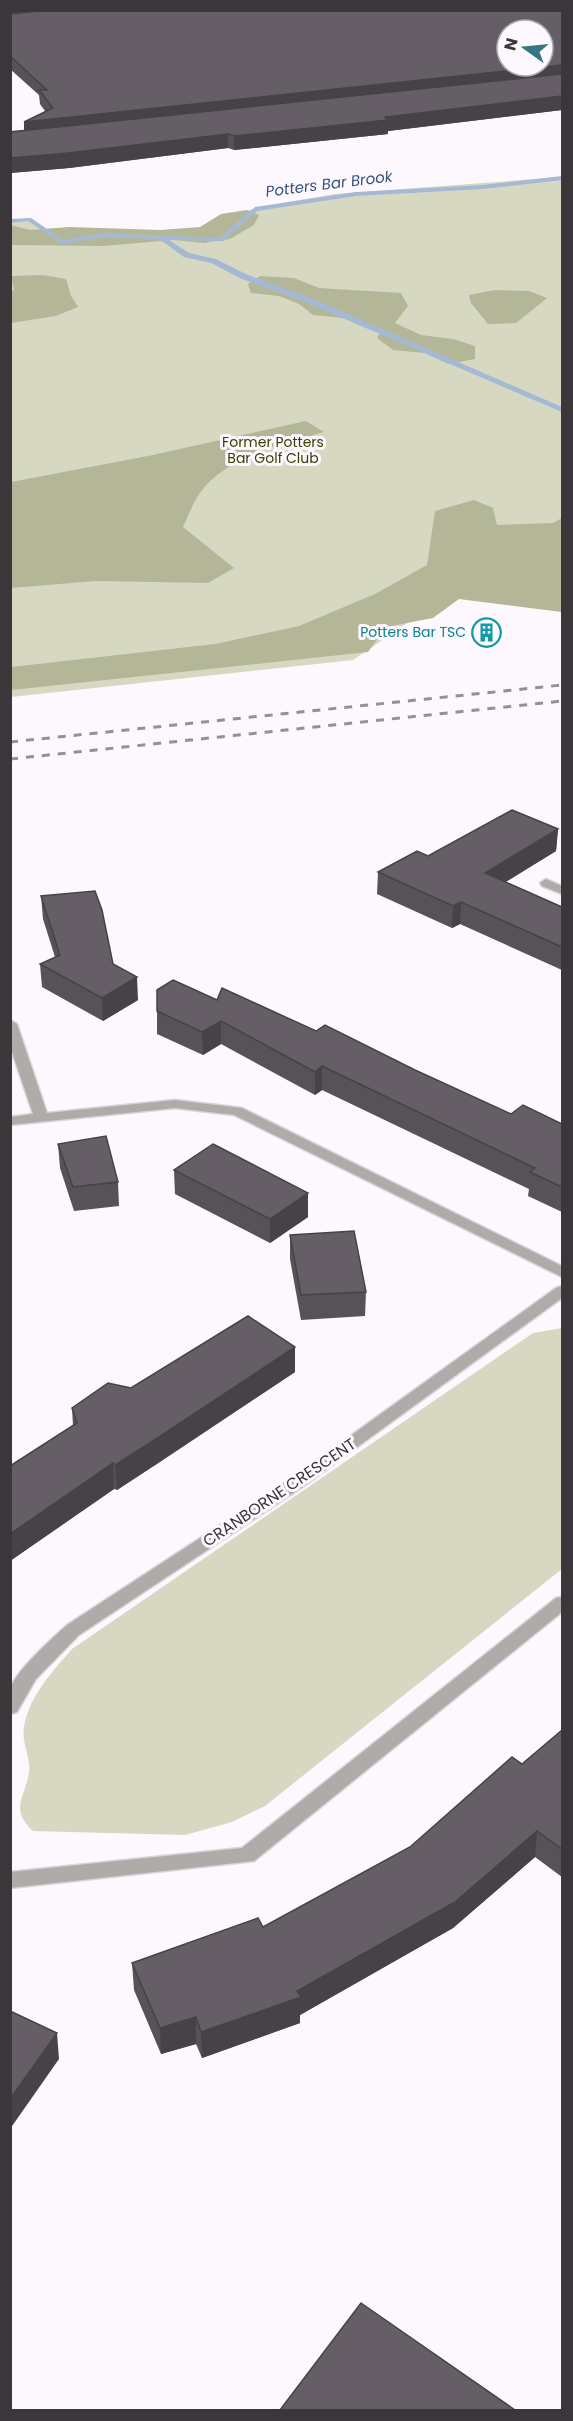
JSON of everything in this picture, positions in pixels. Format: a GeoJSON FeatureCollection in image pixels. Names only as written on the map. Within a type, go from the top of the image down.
{"type":"FeatureCollection","features":[{"type":"Feature","properties":{"kind":"street"},"geometry":{"type":"LineString","coordinates":[[546,883],[562,890]]}},
{"type":"Feature","properties":{"kind":"street"},"geometry":{"type":"LineString","coordinates":[[10,1024],[40,1117]]}},
{"type":"Feature","properties":{"kind":"street"},"geometry":{"type":"LineString","coordinates":[[10,1121],[175,1104],[237,1111],[562,1272]]}},
{"type":"Feature","properties":{"kind":"street","name":"CRANBORNE CRESCENT"},"geometry":{"type":"LineString","coordinates":[[10,1707],[19,1687],[43,1658],[73,1630],[295,1484],[562,1291]]}},
{"type":"Feature","properties":{"kind":"street"},"geometry":{"type":"LineString","coordinates":[[10,1880],[247,1855],[562,1603]]}},
{"type":"Feature","properties":{"kind":"green space","name":"Former Potters Bar Golf Club"},"geometry":{"type":"Polygon","coordinates":[[[562,177],[562,611],[447,596],[353,660],[11,697],[11,220],[24,220],[36,224],[58,238],[89,234],[212,242],[225,238],[249,210],[288,202],[335,194],[562,177]]]}},
{"type":"Feature","properties":{"kind":"green space"},"geometry":{"type":"Polygon","coordinates":[[[247,210],[259,215],[254,225],[230,239],[204,243],[174,240],[103,246],[11,245],[11,225],[30,230],[69,227],[160,230],[200,227],[221,214],[247,210]]]}},
{"type":"Feature","properties":{"kind":"green space"},"geometry":{"type":"Polygon","coordinates":[[[43,275],[66,279],[71,296],[78,307],[56,316],[11,323],[11,292],[14,290],[11,276],[43,275]]]}},
{"type":"Feature","properties":{"kind":"green space"},"geometry":{"type":"Polygon","coordinates":[[[260,276],[294,278],[319,288],[401,293],[408,306],[395,323],[421,335],[453,339],[475,346],[475,359],[448,364],[425,353],[393,350],[377,338],[382,329],[343,318],[313,315],[299,304],[279,296],[251,293],[248,284],[260,276]]]}},
{"type":"Feature","properties":{"kind":"green space"},"geometry":{"type":"Polygon","coordinates":[[[495,290],[529,291],[547,298],[516,323],[488,324],[471,303],[469,295],[495,290]]]}},
{"type":"Feature","properties":{"kind":"green space"},"geometry":{"type":"Polygon","coordinates":[[[306,421],[324,432],[256,453],[240,461],[211,480],[197,497],[183,527],[234,568],[208,583],[96,581],[11,588],[11,482],[153,455],[306,421]]]}},
{"type":"Feature","properties":{"kind":"green space"},"geometry":{"type":"Polygon","coordinates":[[[474,500],[493,508],[497,525],[553,523],[562,518],[562,612],[459,599],[433,618],[386,627],[368,652],[11,690],[11,667],[215,644],[299,626],[375,594],[427,565],[435,511],[474,500]]]}},
{"type":"Feature","properties":{"kind":"green space"},"geometry":{"type":"Polygon","coordinates":[[[562,1328],[562,1569],[265,1806],[232,1822],[185,1835],[33,1831],[26,1823],[20,1809],[29,1772],[24,1727],[36,1694],[72,1649],[533,1333],[562,1328]]]}},
{"type":"Feature","properties":{"kind":"building"},"geometry":{"type":"Polygon","coordinates":[[[48,10],[562,10],[562,65],[555,66],[555,18],[495,18],[495,72],[24,122],[53,108],[39,90],[47,90],[10,56],[10,14],[48,10]]]}},
{"type":"Feature","properties":{"kind":"building"},"geometry":{"type":"Polygon","coordinates":[[[562,74],[562,96],[385,117],[388,120],[234,136],[228,134],[10,158],[10,132],[524,78],[555,78],[555,75],[562,74]]]}},
{"type":"Feature","properties":{"kind":"building"},"geometry":{"type":"Polygon","coordinates":[[[512,810],[558,829],[485,873],[562,907],[562,947],[461,902],[453,906],[378,872],[417,851],[428,856],[512,810]]]}},
{"type":"Feature","properties":{"kind":"building"},"geometry":{"type":"Polygon","coordinates":[[[95,891],[102,910],[113,964],[137,977],[102,998],[40,964],[60,955],[41,896],[95,891]]]}},
{"type":"Feature","properties":{"kind":"building"},"geometry":{"type":"Polygon","coordinates":[[[173,980],[217,1000],[222,988],[316,1031],[325,1025],[511,1114],[523,1105],[562,1124],[562,1187],[530,1172],[535,1168],[322,1066],[315,1072],[221,1021],[202,1032],[157,1011],[157,990],[173,980]]]}},
{"type":"Feature","properties":{"kind":"building"},"geometry":{"type":"Polygon","coordinates":[[[106,1136],[118,1182],[73,1187],[58,1144],[106,1136]]]}},
{"type":"Feature","properties":{"kind":"building"},"geometry":{"type":"Polygon","coordinates":[[[213,1144],[308,1193],[270,1219],[174,1170],[213,1144]]]}},
{"type":"Feature","properties":{"kind":"building"},"geometry":{"type":"Polygon","coordinates":[[[354,1231],[366,1292],[301,1295],[290,1235],[354,1231]]]}},
{"type":"Feature","properties":{"kind":"building"},"geometry":{"type":"Polygon","coordinates":[[[248,1316],[295,1347],[156,1439],[115,1465],[113,1463],[10,1534],[10,1466],[77,1423],[72,1408],[108,1383],[131,1388],[248,1316]]]}},
{"type":"Feature","properties":{"kind":"building"},"geometry":{"type":"Polygon","coordinates":[[[562,1730],[562,1849],[537,1831],[455,1902],[297,1991],[301,1997],[201,2032],[196,2017],[160,2028],[132,1963],[258,1918],[263,1927],[410,1847],[512,1757],[522,1764],[562,1730]]]}},
{"type":"Feature","properties":{"kind":"building"},"geometry":{"type":"Polygon","coordinates":[[[10,2011],[57,2033],[10,2099],[10,2011]]]}},
{"type":"Feature","properties":{"kind":"building"},"geometry":{"type":"Polygon","coordinates":[[[361,2303],[515,2410],[280,2410],[361,2303]]]}},
{"type":"Feature","properties":{"kind":"waterway","name":"Potters Bar Brook"},"geometry":{"type":"LineString","coordinates":[[161,237],[221,240],[255,209],[356,194],[483,187],[562,178]]}},
{"type":"Feature","properties":{"kind":"waterway","name":"Potters Bar Brook"},"geometry":{"type":"LineString","coordinates":[[10,221],[29,219],[62,242],[103,235],[161,237]]}},
{"type":"Feature","properties":{"kind":"waterway"},"geometry":{"type":"LineString","coordinates":[[161,237],[187,255],[213,261],[245,277],[308,300],[562,410]]}},
{"type":"Feature","properties":{"kind":"railway"},"geometry":{"type":"LineString","coordinates":[[10,742],[562,685]]}},
{"type":"Feature","properties":{"kind":"railway"},"geometry":{"type":"LineString","coordinates":[[10,759],[562,701]]}},
{"type":"Feature","properties":{"kind":"place","name":"Potters Bar TSC"},"geometry":{"type":"Point","coordinates":[487,632]}}]}
